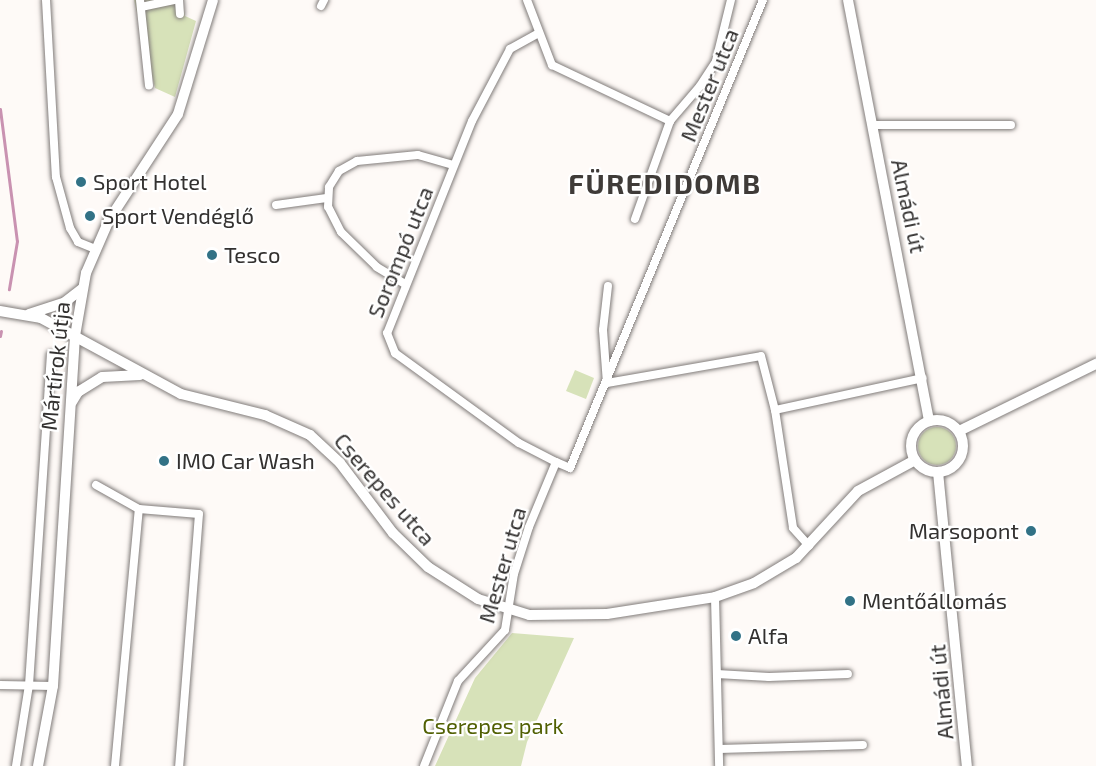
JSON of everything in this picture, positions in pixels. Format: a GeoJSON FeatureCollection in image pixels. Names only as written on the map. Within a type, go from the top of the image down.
{"type":"FeatureCollection","features":[{"type":"Feature","properties":{"kind":"street"},"geometry":{"type":"LineString","coordinates":[[46,0],[56,177],[70,228],[78,242],[95,249]]}},
{"type":"Feature","properties":{"kind":"street"},"geometry":{"type":"LineString","coordinates":[[149,86],[140,3],[177,0],[180,14]]}},
{"type":"Feature","properties":{"kind":"street","name":"Mártírok útja"},"geometry":{"type":"LineString","coordinates":[[38,766],[52,686],[75,336],[83,288],[95,249],[109,220],[178,114],[213,0]]}},
{"type":"Feature","properties":{"kind":"street"},"geometry":{"type":"LineString","coordinates":[[527,0],[537,34],[556,69],[670,121]]}},
{"type":"Feature","properties":{"kind":"street","name":"Mester utca"},"geometry":{"type":"LineString","coordinates":[[635,219],[670,121],[716,61],[731,0]]}},
{"type":"Feature","properties":{"kind":"street","name":"Mester utca"},"geometry":{"type":"LineString","coordinates":[[424,766],[458,681],[505,630],[518,558],[556,462],[570,468],[763,0]]}},
{"type":"Feature","properties":{"kind":"street","name":"Almádi út"},"geometry":{"type":"LineString","coordinates":[[848,0],[923,378],[929,421]]}},
{"type":"Feature","properties":{"kind":"street","name":"Sorompó utca"},"geometry":{"type":"LineString","coordinates":[[537,34],[517,43],[505,57],[454,165],[387,328],[391,349],[519,443],[556,462]]}},
{"type":"Feature","properties":{"kind":"street"},"geometry":{"type":"LineString","coordinates":[[872,125],[1011,125]]}},
{"type":"Feature","properties":{"kind":"street"},"geometry":{"type":"LineString","coordinates":[[405,284],[377,267],[341,232],[327,198],[333,178],[347,165],[357,161],[418,155],[454,165]]}},
{"type":"Feature","properties":{"kind":"street"},"geometry":{"type":"LineString","coordinates":[[276,205],[327,198]]}},
{"type":"Feature","properties":{"kind":"street","name":"Mester utca"},"geometry":{"type":"LineString","coordinates":[[607,383],[603,330],[608,286]]}},
{"type":"Feature","properties":{"kind":"street"},"geometry":{"type":"LineString","coordinates":[[0,311],[29,314],[65,302],[83,288]]}},
{"type":"Feature","properties":{"kind":"street","name":"Cserepes utca"},"geometry":{"type":"LineString","coordinates":[[29,314],[75,336],[140,375],[181,394],[264,415],[310,435],[340,463],[419,559],[464,592],[508,610],[579,616],[715,597],[765,578],[809,546],[858,491],[915,460]]}},
{"type":"Feature","properties":{"kind":"street"},"geometry":{"type":"LineString","coordinates":[[16,766],[29,685],[51,356]]}},
{"type":"Feature","properties":{"kind":"street"},"geometry":{"type":"LineString","coordinates":[[607,383],[761,356],[775,410],[793,528],[809,546]]}},
{"type":"Feature","properties":{"kind":"street"},"geometry":{"type":"LineString","coordinates":[[959,431],[1096,364]]}},
{"type":"Feature","properties":{"kind":"street"},"geometry":{"type":"LineString","coordinates":[[70,405],[78,392],[102,377],[140,375]]}},
{"type":"Feature","properties":{"kind":"street"},"geometry":{"type":"LineString","coordinates":[[775,410],[923,378]]}},
{"type":"Feature","properties":{"kind":"street"},"geometry":{"type":"LineString","coordinates":[[929,421],[947,421],[959,431],[963,443],[960,459],[949,470],[938,472],[926,470],[915,460],[912,438],[920,426],[929,421]]}},
{"type":"Feature","properties":{"kind":"street","name":"Almádi út"},"geometry":{"type":"LineString","coordinates":[[938,472],[967,766]]}},
{"type":"Feature","properties":{"kind":"street"},"geometry":{"type":"LineString","coordinates":[[96,485],[139,509],[199,513],[179,766]]}},
{"type":"Feature","properties":{"kind":"street"},"geometry":{"type":"LineString","coordinates":[[115,766],[139,509]]}},
{"type":"Feature","properties":{"kind":"street"},"geometry":{"type":"LineString","coordinates":[[715,597],[719,766]]}},
{"type":"Feature","properties":{"kind":"street"},"geometry":{"type":"LineString","coordinates":[[717,674],[769,677],[848,674]]}},
{"type":"Feature","properties":{"kind":"street"},"geometry":{"type":"LineString","coordinates":[[0,685],[52,686]]}},
{"type":"Feature","properties":{"kind":"street"},"geometry":{"type":"LineString","coordinates":[[718,749],[862,745]]}},
{"type":"Feature","properties":{"kind":"green space"},"geometry":{"type":"Polygon","coordinates":[[[134,0],[182,0],[185,16],[196,21],[175,97],[155,88],[134,0]]]}},
{"type":"Feature","properties":{"kind":"green space"},"geometry":{"type":"Polygon","coordinates":[[[575,370],[594,378],[586,399],[566,391],[575,370]]]}},
{"type":"Feature","properties":{"kind":"green space"},"geometry":{"type":"Polygon","coordinates":[[[937,427],[951,432],[956,446],[951,460],[937,465],[923,460],[918,446],[923,432],[937,427]]]}},
{"type":"Feature","properties":{"kind":"green space","name":"Cserepes park"},"geometry":{"type":"Polygon","coordinates":[[[512,633],[574,638],[527,742],[521,766],[435,766],[475,678],[512,633]]]}},
{"type":"Feature","properties":{"kind":"waterway"},"geometry":{"type":"LineString","coordinates":[[0,109],[17,241],[9,289]]}},
{"type":"Feature","properties":{"kind":"waterway"},"geometry":{"type":"LineString","coordinates":[[0,336],[1,331]]}},
{"type":"Feature","properties":{"kind":"place","name":"Sport Hotel"},"geometry":{"type":"Point","coordinates":[81,182]}},
{"type":"Feature","properties":{"kind":"place","name":"Sport Vendéglő"},"geometry":{"type":"Point","coordinates":[90,216]}},
{"type":"Feature","properties":{"kind":"place","name":"Tesco"},"geometry":{"type":"Point","coordinates":[212,255]}},
{"type":"Feature","properties":{"kind":"place","name":"IMO Car Wash"},"geometry":{"type":"Point","coordinates":[164,461]}},
{"type":"Feature","properties":{"kind":"place","name":"Marsopont"},"geometry":{"type":"Point","coordinates":[1031,531]}},
{"type":"Feature","properties":{"kind":"place","name":"Mentőállomás"},"geometry":{"type":"Point","coordinates":[850,601]}},
{"type":"Feature","properties":{"kind":"place","name":"Alfa"},"geometry":{"type":"Point","coordinates":[736,636]}},
{"type":"Feature","properties":{"kind":"district","name":"FÜREDIDOMB"},"geometry":{"type":"Point","coordinates":[665,183]}}]}
